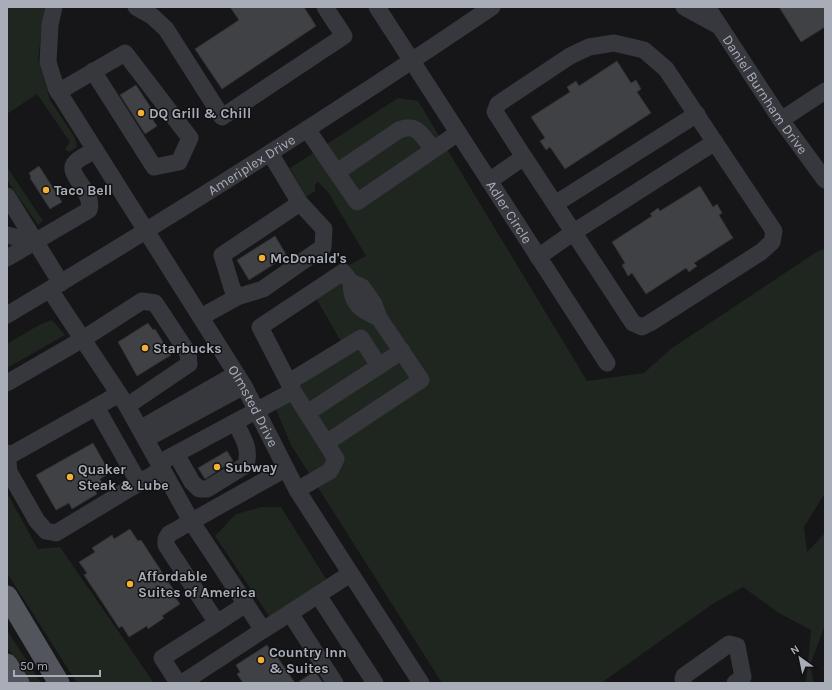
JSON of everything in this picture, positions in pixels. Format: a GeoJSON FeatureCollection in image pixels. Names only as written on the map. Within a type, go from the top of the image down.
{"type":"FeatureCollection","features":[{"type":"Feature","properties":{"kind":"main road"},"geometry":{"type":"LineString","coordinates":[[7,596],[59,683]]}},
{"type":"Feature","properties":{"kind":"main road"},"geometry":{"type":"LineString","coordinates":[[7,664],[19,683]]}},
{"type":"Feature","properties":{"kind":"street","name":"Olmsted Drive"},"geometry":{"type":"LineString","coordinates":[[54,7],[50,25],[48,62],[58,92],[240,380],[297,490],[421,683]]}},
{"type":"Feature","properties":{"kind":"street"},"geometry":{"type":"LineString","coordinates":[[136,7],[152,16],[166,29],[222,117],[344,36],[325,7]]}},
{"type":"Feature","properties":{"kind":"street","name":"Adler Circle"},"geometry":{"type":"LineString","coordinates":[[377,7],[607,363]]}},
{"type":"Feature","properties":{"kind":"street","name":"Ameriplex Drive"},"geometry":{"type":"LineString","coordinates":[[7,315],[147,232],[412,62],[492,7]]}},
{"type":"Feature","properties":{"kind":"street"},"geometry":{"type":"LineString","coordinates":[[684,7],[721,28]]}},
{"type":"Feature","properties":{"kind":"street","name":"Daniel Burnham Drive"},"geometry":{"type":"LineString","coordinates":[[708,7],[781,120],[825,180]]}},
{"type":"Feature","properties":{"kind":"street"},"geometry":{"type":"LineString","coordinates":[[614,43],[644,50],[666,69],[715,142],[774,231],[772,242],[761,252],[657,319],[642,327],[633,323],[495,112],[498,104],[570,56],[588,47],[614,43]]}},
{"type":"Feature","properties":{"kind":"street"},"geometry":{"type":"LineString","coordinates":[[58,92],[94,71],[125,53],[190,138],[179,162],[154,167],[94,71]]}},
{"type":"Feature","properties":{"kind":"street"},"geometry":{"type":"LineString","coordinates":[[781,120],[825,91]]}},
{"type":"Feature","properties":{"kind":"street"},"geometry":{"type":"LineString","coordinates":[[555,204],[697,114]]}},
{"type":"Feature","properties":{"kind":"street"},"geometry":{"type":"LineString","coordinates":[[337,172],[399,130],[407,127],[415,128],[433,149]]}},
{"type":"Feature","properties":{"kind":"street"},"geometry":{"type":"LineString","coordinates":[[307,128],[357,202],[405,171],[433,149],[458,133]]}},
{"type":"Feature","properties":{"kind":"street"},"geometry":{"type":"LineString","coordinates":[[538,257],[574,232],[715,142]]}},
{"type":"Feature","properties":{"kind":"street"},"geometry":{"type":"LineString","coordinates":[[7,258],[89,210],[91,204],[90,199],[74,174],[73,168],[74,163],[95,150]]}},
{"type":"Feature","properties":{"kind":"street"},"geometry":{"type":"LineString","coordinates":[[201,318],[237,297],[263,289],[323,247],[324,229],[300,203],[270,153]]}},
{"type":"Feature","properties":{"kind":"street"},"geometry":{"type":"LineString","coordinates":[[489,181],[524,157]]}},
{"type":"Feature","properties":{"kind":"street"},"geometry":{"type":"LineString","coordinates":[[7,196],[36,242],[55,286],[83,339],[123,400],[191,521],[263,630]]}},
{"type":"Feature","properties":{"kind":"street"},"geometry":{"type":"LineString","coordinates":[[237,297],[232,288],[222,255],[300,203]]}},
{"type":"Feature","properties":{"kind":"street"},"geometry":{"type":"LineString","coordinates":[[7,235],[36,242]]}},
{"type":"Feature","properties":{"kind":"street"},"geometry":{"type":"LineString","coordinates":[[297,490],[330,471],[336,459],[307,413],[291,387],[260,327],[343,272],[351,282],[362,287],[374,304],[379,318],[421,380],[326,443]]}},
{"type":"Feature","properties":{"kind":"street"},"geometry":{"type":"LineString","coordinates":[[7,383],[83,339],[142,301],[155,303],[188,353],[189,364],[123,400],[96,407],[8,455],[10,472],[37,521],[46,531],[56,533],[139,483],[176,454],[255,411],[360,338],[379,366]]}},
{"type":"Feature","properties":{"kind":"street"},"geometry":{"type":"LineString","coordinates":[[307,413],[402,351]]}},
{"type":"Feature","properties":{"kind":"street"},"geometry":{"type":"LineString","coordinates":[[143,434],[240,380]]}},
{"type":"Feature","properties":{"kind":"street"},"geometry":{"type":"LineString","coordinates":[[96,407],[139,483]]}},
{"type":"Feature","properties":{"kind":"street"},"geometry":{"type":"LineString","coordinates":[[176,454],[192,482],[199,489],[207,489],[246,465],[248,456],[247,447],[235,422]]}},
{"type":"Feature","properties":{"kind":"street"},"geometry":{"type":"LineString","coordinates":[[217,623],[166,545],[166,539],[170,534],[191,521],[285,469]]}},
{"type":"Feature","properties":{"kind":"street"},"geometry":{"type":"LineString","coordinates":[[182,683],[350,574]]}},
{"type":"Feature","properties":{"kind":"street"},"geometry":{"type":"LineString","coordinates":[[318,595],[375,683]]}},
{"type":"Feature","properties":{"kind":"street"},"geometry":{"type":"LineString","coordinates":[[178,683],[162,658],[246,604]]}},
{"type":"Feature","properties":{"kind":"street"},"geometry":{"type":"LineString","coordinates":[[290,612],[335,683]]}},
{"type":"Feature","properties":{"kind":"street"},"geometry":{"type":"LineString","coordinates":[[679,682],[684,676],[729,644],[733,644],[737,646],[743,677],[734,683]]}},
{"type":"Feature","properties":{"kind":"shaded area"},"geometry":{"type":"Polygon","coordinates":[[[7,7],[45,7],[38,59],[50,100],[75,138],[77,147],[69,152],[65,149],[70,142],[37,94],[7,114],[7,7]]]}},
{"type":"Feature","properties":{"kind":"shaded area"},"geometry":{"type":"Polygon","coordinates":[[[398,98],[418,101],[587,381],[644,373],[672,348],[818,251],[825,249],[825,493],[804,527],[807,552],[825,533],[825,625],[810,665],[814,683],[806,683],[811,630],[779,613],[743,587],[714,603],[601,683],[442,683],[291,445],[270,395],[347,352],[309,286],[366,256],[328,192],[318,182],[315,184],[315,191],[306,197],[290,168],[398,98]]]}},
{"type":"Feature","properties":{"kind":"shaded area"},"geometry":{"type":"Polygon","coordinates":[[[7,167],[43,221],[38,225],[7,180],[7,167]]]}},
{"type":"Feature","properties":{"kind":"shaded area"},"geometry":{"type":"Polygon","coordinates":[[[52,320],[65,335],[7,368],[7,344],[39,325],[52,320]]]}},
{"type":"Feature","properties":{"kind":"shaded area"},"geometry":{"type":"Polygon","coordinates":[[[7,493],[38,549],[60,547],[154,683],[77,683],[7,573],[7,493]]]}},
{"type":"Feature","properties":{"kind":"shaded area"},"geometry":{"type":"Polygon","coordinates":[[[261,507],[281,507],[326,579],[271,619],[215,536],[236,514],[261,507]]]}},
{"type":"Feature","properties":{"kind":"shaded area"},"geometry":{"type":"Polygon","coordinates":[[[7,630],[41,683],[30,683],[7,647],[7,630]]]}},
{"type":"Feature","properties":{"kind":"building"},"geometry":{"type":"Polygon","coordinates":[[[230,7],[304,7],[316,26],[222,89],[195,49],[239,20],[230,7]]]}},
{"type":"Feature","properties":{"kind":"building"},"geometry":{"type":"Polygon","coordinates":[[[779,7],[825,7],[825,27],[801,42],[779,7]]]}},
{"type":"Feature","properties":{"kind":"building"},"geometry":{"type":"Polygon","coordinates":[[[617,61],[631,83],[636,80],[641,89],[637,92],[651,113],[565,169],[550,147],[546,150],[540,141],[545,138],[531,117],[570,92],[567,87],[576,81],[579,86],[617,61]]]}},
{"type":"Feature","properties":{"kind":"building","name":"DQ Grill & Chill"},"geometry":{"type":"Polygon","coordinates":[[[136,85],[157,117],[153,120],[157,126],[145,134],[120,95],[136,85]]]}},
{"type":"Feature","properties":{"kind":"building","name":"Taco Bell"},"geometry":{"type":"Polygon","coordinates":[[[39,166],[62,202],[50,209],[30,178],[29,173],[39,166]]]}},
{"type":"Feature","properties":{"kind":"building"},"geometry":{"type":"Polygon","coordinates":[[[700,186],[713,207],[717,204],[722,213],[719,215],[733,238],[694,263],[697,266],[689,272],[686,268],[646,294],[632,273],[628,276],[622,265],[625,263],[612,242],[652,216],[650,214],[658,208],[660,211],[700,186]]]}},
{"type":"Feature","properties":{"kind":"building","name":"McDonald's"},"geometry":{"type":"Polygon","coordinates":[[[275,236],[287,256],[249,280],[237,260],[275,236]]]}},
{"type":"Feature","properties":{"kind":"building","name":"Starbucks"},"geometry":{"type":"Polygon","coordinates":[[[148,323],[153,330],[155,329],[171,355],[137,376],[118,342],[148,323]]]}},
{"type":"Feature","properties":{"kind":"building","name":"Quaker Steak & Lube"},"geometry":{"type":"Polygon","coordinates":[[[93,443],[110,473],[100,479],[102,483],[94,488],[97,494],[72,509],[69,503],[56,510],[36,475],[93,443]]]}},
{"type":"Feature","properties":{"kind":"building","name":"Subway"},"geometry":{"type":"Polygon","coordinates":[[[227,451],[233,461],[205,479],[198,468],[227,451]]]}},
{"type":"Feature","properties":{"kind":"building","name":"Affordable Suites of America"},"geometry":{"type":"Polygon","coordinates":[[[130,529],[138,541],[141,540],[175,592],[173,594],[180,604],[162,616],[164,618],[148,629],[147,626],[129,637],[122,626],[119,628],[84,575],[87,573],[79,562],[95,552],[92,548],[112,535],[114,539],[130,529]]]}},
{"type":"Feature","properties":{"kind":"building","name":"Country Inn & Suites"},"geometry":{"type":"Polygon","coordinates":[[[267,645],[274,656],[276,655],[295,683],[243,683],[237,674],[240,672],[236,665],[267,645]]]}},
{"type":"Feature","properties":{"kind":"building","name":"Country Inn & Suites"},"geometry":{"type":"Polygon","coordinates":[[[315,671],[323,683],[297,683],[315,671]]]}},
{"type":"Feature","properties":{"kind":"place","name":"DQ Grill & Chill"},"geometry":{"type":"Point","coordinates":[141,113]}},
{"type":"Feature","properties":{"kind":"place","name":"Taco Bell"},"geometry":{"type":"Point","coordinates":[46,190]}},
{"type":"Feature","properties":{"kind":"place","name":"McDonald's"},"geometry":{"type":"Point","coordinates":[262,258]}},
{"type":"Feature","properties":{"kind":"place","name":"Starbucks"},"geometry":{"type":"Point","coordinates":[145,348]}},
{"type":"Feature","properties":{"kind":"place","name":"Subway"},"geometry":{"type":"Point","coordinates":[217,467]}},
{"type":"Feature","properties":{"kind":"place","name":"Quaker Steak & Lube"},"geometry":{"type":"Point","coordinates":[70,477]}},
{"type":"Feature","properties":{"kind":"place","name":"Affordable Suites of America"},"geometry":{"type":"Point","coordinates":[130,584]}},
{"type":"Feature","properties":{"kind":"place","name":"Country Inn & Suites"},"geometry":{"type":"Point","coordinates":[261,660]}}]}
